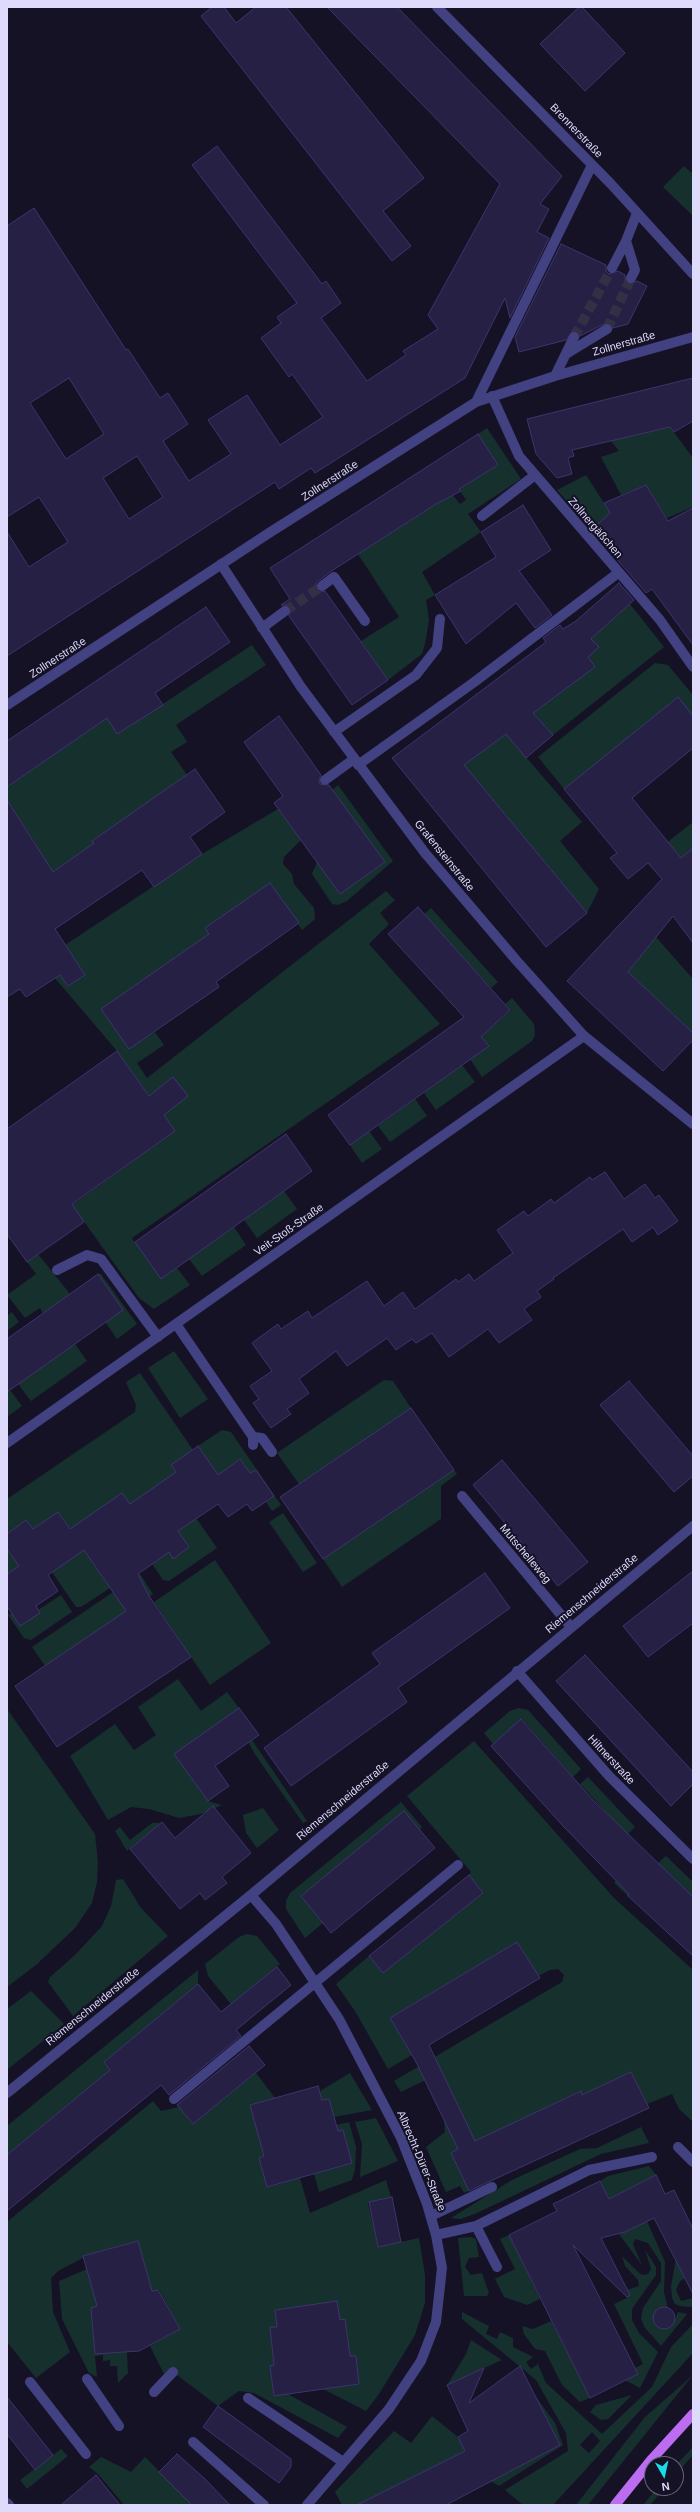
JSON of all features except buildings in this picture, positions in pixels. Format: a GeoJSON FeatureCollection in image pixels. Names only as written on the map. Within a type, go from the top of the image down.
{"type":"FeatureCollection","features":[{"type":"Feature","properties":{"kind":"main road"},"geometry":{"type":"LineString","coordinates":[[615,2505],[652,2459],[693,2414]]}},
{"type":"Feature","properties":{"kind":"street","name":"Brennerstraße"},"geometry":{"type":"LineString","coordinates":[[437,7],[592,165],[693,274]]}},
{"type":"Feature","properties":{"kind":"street"},"geometry":{"type":"LineString","coordinates":[[476,402],[592,165]]}},
{"type":"Feature","properties":{"kind":"street"},"geometry":{"type":"LineString","coordinates":[[612,268],[626,241],[637,213]]}},
{"type":"Feature","properties":{"kind":"street"},"geometry":{"type":"LineString","coordinates":[[626,241],[636,270],[631,278]]}},
{"type":"Feature","properties":{"kind":"street"},"geometry":{"type":"LineString","coordinates":[[566,354],[607,329]]}},
{"type":"Feature","properties":{"kind":"street"},"geometry":{"type":"LineString","coordinates":[[555,376],[574,337]]}},
{"type":"Feature","properties":{"kind":"street","name":"Zollnerstraße"},"geometry":{"type":"LineString","coordinates":[[7,705],[221,564],[476,402],[555,376],[693,337]]}},
{"type":"Feature","properties":{"kind":"street","name":"Zollnergäßchen"},"geometry":{"type":"LineString","coordinates":[[492,396],[519,456],[618,573],[660,620],[693,667]]}},
{"type":"Feature","properties":{"kind":"street"},"geometry":{"type":"LineString","coordinates":[[482,516],[535,475]]}},
{"type":"Feature","properties":{"kind":"street","name":"Grafensteinstraße"},"geometry":{"type":"LineString","coordinates":[[221,564],[301,687],[356,762],[430,858],[516,960],[584,1036],[693,1124]]}},
{"type":"Feature","properties":{"kind":"street"},"geometry":{"type":"LineString","coordinates":[[325,780],[356,762],[473,684],[618,573]]}},
{"type":"Feature","properties":{"kind":"street"},"geometry":{"type":"LineString","coordinates":[[322,586],[334,577],[365,621]]}},
{"type":"Feature","properties":{"kind":"street"},"geometry":{"type":"LineString","coordinates":[[262,628],[285,612]]}},
{"type":"Feature","properties":{"kind":"street"},"geometry":{"type":"LineString","coordinates":[[334,732],[416,675],[437,648],[440,618]]}},
{"type":"Feature","properties":{"kind":"street","name":"Veit-Stoß-Straße"},"geometry":{"type":"LineString","coordinates":[[7,1443],[584,1036]]}},
{"type":"Feature","properties":{"kind":"street"},"geometry":{"type":"LineString","coordinates":[[57,1270],[87,1255],[101,1259],[158,1337]]}},
{"type":"Feature","properties":{"kind":"street"},"geometry":{"type":"LineString","coordinates":[[176,1324],[253,1441],[262,1438],[272,1452]]}},
{"type":"Feature","properties":{"kind":"street","name":"Mutschelleweg"},"geometry":{"type":"LineString","coordinates":[[462,1496],[571,1627]]}},
{"type":"Feature","properties":{"kind":"street","name":"Riemenschneiderstraße"},"geometry":{"type":"LineString","coordinates":[[7,2093],[251,1895],[517,1671],[693,1526]]}},
{"type":"Feature","properties":{"kind":"street","name":"Hiltnerstraße"},"geometry":{"type":"LineString","coordinates":[[517,1671],[609,1776],[693,1859]]}},
{"type":"Feature","properties":{"kind":"street"},"geometry":{"type":"LineString","coordinates":[[174,2098],[458,1865]]}},
{"type":"Feature","properties":{"kind":"street","name":"Albrecht-Dürer-Straße"},"geometry":{"type":"LineString","coordinates":[[251,1895],[276,1924],[339,2019],[401,2138],[431,2216],[442,2268],[436,2322],[421,2361],[389,2409],[307,2505]]}},
{"type":"Feature","properties":{"kind":"street"},"geometry":{"type":"LineString","coordinates":[[678,2147],[693,2162]]}},
{"type":"Feature","properties":{"kind":"street"},"geometry":{"type":"LineString","coordinates":[[436,2235],[476,2226],[589,2170],[652,2157]]}},
{"type":"Feature","properties":{"kind":"street"},"geometry":{"type":"LineString","coordinates":[[431,2216],[492,2187]]}},
{"type":"Feature","properties":{"kind":"street"},"geometry":{"type":"LineString","coordinates":[[476,2226],[497,2267]]}},
{"type":"Feature","properties":{"kind":"street"},"geometry":{"type":"LineString","coordinates":[[154,2392],[173,2372]]}},
{"type":"Feature","properties":{"kind":"street"},"geometry":{"type":"LineString","coordinates":[[87,2379],[119,2426]]}},
{"type":"Feature","properties":{"kind":"street"},"geometry":{"type":"LineString","coordinates":[[30,2382],[86,2454]]}},
{"type":"Feature","properties":{"kind":"street"},"geometry":{"type":"LineString","coordinates":[[248,2398],[343,2462]]}},
{"type":"Feature","properties":{"kind":"street"},"geometry":{"type":"LineString","coordinates":[[193,2442],[264,2505]]}},
{"type":"Feature","properties":{"kind":"green space"},"geometry":{"type":"Polygon","coordinates":[[[684,166],[693,174],[693,216],[663,187],[684,166]]]}},
{"type":"Feature","properties":{"kind":"green space"},"geometry":{"type":"Polygon","coordinates":[[[670,427],[693,458],[693,507],[667,518],[646,485],[621,495],[601,457],[619,451],[611,441],[670,427]]]}},
{"type":"Feature","properties":{"kind":"green space"},"geometry":{"type":"Polygon","coordinates":[[[487,428],[521,479],[468,514],[481,532],[422,572],[435,595],[426,600],[429,620],[422,654],[388,680],[361,641],[399,617],[358,554],[452,494],[460,504],[466,500],[459,489],[498,465],[478,434],[487,428]]]}},
{"type":"Feature","properties":{"kind":"green space"},"geometry":{"type":"Polygon","coordinates":[[[586,475],[628,540],[611,552],[557,490],[586,475]],[[606,517],[597,525],[611,540],[606,517]]]}},
{"type":"Feature","properties":{"kind":"green space"},"geometry":{"type":"Polygon","coordinates":[[[630,604],[664,647],[553,735],[533,713],[595,667],[588,657],[598,647],[591,639],[630,604]]]}},
{"type":"Feature","properties":{"kind":"green space"},"geometry":{"type":"Polygon","coordinates":[[[252,645],[266,665],[176,725],[187,742],[171,752],[187,775],[92,841],[122,884],[103,895],[76,856],[28,889],[7,866],[37,846],[7,800],[7,787],[107,718],[146,715],[252,645]]]}},
{"type":"Feature","properties":{"kind":"green space"},"geometry":{"type":"Polygon","coordinates":[[[655,663],[668,665],[693,695],[693,716],[564,789],[538,757],[655,663]]]}},
{"type":"Feature","properties":{"kind":"green space"},"geometry":{"type":"Polygon","coordinates":[[[506,734],[582,822],[560,841],[599,889],[587,913],[473,776],[456,771],[506,734]]]}},
{"type":"Feature","properties":{"kind":"green space"},"geometry":{"type":"Polygon","coordinates":[[[338,785],[393,861],[347,901],[338,905],[332,904],[312,874],[317,862],[340,894],[385,862],[332,790],[338,785]]]}},
{"type":"Feature","properties":{"kind":"green space"},"geometry":{"type":"Polygon","coordinates":[[[278,809],[301,840],[284,857],[283,864],[292,874],[294,884],[314,908],[315,919],[302,930],[270,883],[206,928],[234,969],[215,982],[190,947],[115,1000],[142,1040],[155,1032],[164,1045],[137,1063],[147,1078],[386,891],[395,900],[380,913],[389,924],[369,944],[440,1024],[132,1238],[161,1278],[177,1268],[190,1285],[154,1309],[139,1298],[72,1205],[175,1131],[117,1051],[48,970],[61,948],[63,978],[68,986],[85,975],[65,945],[202,854],[278,809]]]}},
{"type":"Feature","properties":{"kind":"green space"},"geometry":{"type":"Polygon","coordinates":[[[693,822],[693,865],[665,872],[651,855],[693,822]]]}},
{"type":"Feature","properties":{"kind":"green space"},"geometry":{"type":"Polygon","coordinates":[[[431,908],[498,982],[491,988],[424,914],[431,908]]]}},
{"type":"Feature","properties":{"kind":"green space"},"geometry":{"type":"Polygon","coordinates":[[[656,937],[693,979],[693,1033],[628,972],[656,937]]]}},
{"type":"Feature","properties":{"kind":"green space"},"geometry":{"type":"Polygon","coordinates":[[[512,998],[534,1024],[535,1035],[532,1041],[482,1077],[470,1059],[489,1046],[481,1037],[511,1010],[505,1004],[512,998]]]}},
{"type":"Feature","properties":{"kind":"green space"},"geometry":{"type":"Polygon","coordinates":[[[462,1065],[475,1082],[436,1110],[424,1093],[462,1065]]]}},
{"type":"Feature","properties":{"kind":"green space"},"geometry":{"type":"Polygon","coordinates":[[[415,1099],[427,1116],[390,1142],[378,1126],[415,1099]]]}},
{"type":"Feature","properties":{"kind":"green space"},"geometry":{"type":"Polygon","coordinates":[[[369,1131],[382,1149],[362,1163],[350,1145],[369,1131]]]}},
{"type":"Feature","properties":{"kind":"green space"},"geometry":{"type":"Polygon","coordinates":[[[284,1191],[297,1209],[257,1238],[244,1220],[284,1191]]]}},
{"type":"Feature","properties":{"kind":"green space"},"geometry":{"type":"Polygon","coordinates":[[[234,1227],[246,1245],[202,1276],[189,1259],[234,1227]]]}},
{"type":"Feature","properties":{"kind":"green space"},"geometry":{"type":"Polygon","coordinates":[[[38,1254],[70,1294],[43,1313],[40,1308],[25,1318],[7,1295],[36,1274],[27,1262],[38,1254]]]}},
{"type":"Feature","properties":{"kind":"green space"},"geometry":{"type":"Polygon","coordinates":[[[98,1274],[101,1274],[137,1324],[117,1339],[105,1322],[98,1274]]]}},
{"type":"Feature","properties":{"kind":"green space"},"geometry":{"type":"Polygon","coordinates":[[[12,1312],[19,1322],[7,1331],[7,1316],[12,1312]]]}},
{"type":"Feature","properties":{"kind":"green space"},"geometry":{"type":"Polygon","coordinates":[[[75,1344],[87,1361],[31,1401],[18,1384],[75,1344]]]}},
{"type":"Feature","properties":{"kind":"green space"},"geometry":{"type":"Polygon","coordinates":[[[174,1351],[208,1399],[180,1418],[148,1368],[174,1351]]]}},
{"type":"Feature","properties":{"kind":"green space"},"geometry":{"type":"Polygon","coordinates":[[[140,1373],[193,1450],[171,1465],[176,1472],[160,1504],[76,1537],[58,1512],[33,1529],[26,1520],[7,1534],[7,1499],[135,1412],[136,1405],[126,1382],[140,1373]]]}},
{"type":"Feature","properties":{"kind":"green space"},"geometry":{"type":"Polygon","coordinates":[[[384,1380],[393,1381],[411,1408],[299,1484],[277,1453],[384,1380]]]}},
{"type":"Feature","properties":{"kind":"green space"},"geometry":{"type":"Polygon","coordinates":[[[10,1390],[22,1406],[7,1417],[7,1392],[10,1390]]]}},
{"type":"Feature","properties":{"kind":"green space"},"geometry":{"type":"Polygon","coordinates":[[[222,1430],[231,1432],[281,1505],[272,1511],[266,1502],[272,1498],[262,1482],[264,1481],[256,1470],[250,1473],[240,1459],[218,1475],[198,1446],[222,1430]]]}},
{"type":"Feature","properties":{"kind":"green space"},"geometry":{"type":"Polygon","coordinates":[[[454,1470],[457,1474],[441,1486],[441,1519],[342,1587],[323,1559],[454,1470]]]}},
{"type":"Feature","properties":{"kind":"green space"},"geometry":{"type":"Polygon","coordinates":[[[283,1513],[317,1563],[303,1572],[269,1522],[283,1513]]]}},
{"type":"Feature","properties":{"kind":"green space"},"geometry":{"type":"Polygon","coordinates":[[[196,1518],[217,1548],[169,1581],[163,1580],[152,1564],[169,1552],[174,1558],[189,1547],[178,1531],[196,1518]]]}},
{"type":"Feature","properties":{"kind":"green space"},"geometry":{"type":"Polygon","coordinates":[[[7,1549],[19,1566],[7,1574],[7,1549]]]}},
{"type":"Feature","properties":{"kind":"green space"},"geometry":{"type":"Polygon","coordinates":[[[84,1550],[110,1588],[81,1607],[76,1607],[52,1572],[84,1550]]]}},
{"type":"Feature","properties":{"kind":"green space"},"geometry":{"type":"Polygon","coordinates":[[[215,1560],[271,1643],[210,1685],[154,1602],[215,1560]]]}},
{"type":"Feature","properties":{"kind":"green space"},"geometry":{"type":"Polygon","coordinates":[[[140,1574],[153,1594],[45,1666],[32,1647],[140,1574]]]}},
{"type":"Feature","properties":{"kind":"green space"},"geometry":{"type":"Polygon","coordinates":[[[61,1595],[72,1612],[31,1640],[24,1638],[8,1615],[11,1613],[38,1610],[61,1595]]]}},
{"type":"Feature","properties":{"kind":"green space"},"geometry":{"type":"Polygon","coordinates":[[[178,1679],[201,1711],[227,1692],[239,1708],[175,1754],[208,1801],[222,1805],[201,1814],[179,1818],[149,1809],[131,1807],[108,1820],[70,1756],[115,1724],[134,1750],[156,1735],[138,1707],[178,1679]]]}},
{"type":"Feature","properties":{"kind":"green space"},"geometry":{"type":"Polygon","coordinates":[[[519,1708],[528,1710],[581,1769],[573,1777],[522,1719],[493,1744],[484,1733],[510,1711],[519,1708]]]}},
{"type":"Feature","properties":{"kind":"green space"},"geometry":{"type":"Polygon","coordinates":[[[7,1709],[95,1834],[98,1862],[97,1882],[92,1903],[75,1928],[36,1965],[7,1987],[7,1709]]]}},
{"type":"Feature","properties":{"kind":"green space"},"geometry":{"type":"Polygon","coordinates":[[[252,1740],[307,1821],[303,1823],[254,1753],[249,1743],[252,1740]]]}},
{"type":"Feature","properties":{"kind":"green space"},"geometry":{"type":"Polygon","coordinates":[[[474,1741],[614,1898],[693,1970],[693,2122],[679,2109],[672,2094],[647,2104],[631,2072],[582,2095],[580,2091],[451,2153],[469,2191],[464,2193],[460,2186],[446,2192],[426,2147],[445,2132],[444,2121],[461,2112],[442,2072],[401,2092],[394,2081],[562,1982],[564,1975],[558,1969],[550,1970],[538,1976],[517,1942],[390,2018],[412,2055],[388,2069],[355,2011],[336,1984],[369,1956],[383,1973],[483,1893],[469,1875],[471,1872],[407,1796],[474,1741]]]}},
{"type":"Feature","properties":{"kind":"green space"},"geometry":{"type":"Polygon","coordinates":[[[588,1777],[635,1827],[627,1835],[580,1784],[588,1777]]]}},
{"type":"Feature","properties":{"kind":"green space"},"geometry":{"type":"Polygon","coordinates":[[[401,1802],[422,1827],[419,1830],[404,1812],[301,1896],[323,1923],[305,1938],[286,1909],[286,1901],[290,1893],[401,1802]]]}},
{"type":"Feature","properties":{"kind":"green space"},"geometry":{"type":"Polygon","coordinates":[[[263,1808],[279,1830],[257,1848],[246,1833],[243,1815],[263,1808]]]}},
{"type":"Feature","properties":{"kind":"green space"},"geometry":{"type":"Polygon","coordinates":[[[152,1823],[161,1823],[127,1851],[115,1831],[120,1827],[130,1840],[152,1823]]]}},
{"type":"Feature","properties":{"kind":"green space"},"geometry":{"type":"Polygon","coordinates":[[[643,1852],[657,1864],[666,1856],[693,1882],[693,1897],[658,1864],[628,1896],[614,1883],[643,1852]]]}},
{"type":"Feature","properties":{"kind":"green space"},"geometry":{"type":"Polygon","coordinates":[[[123,1879],[141,1908],[168,1936],[73,2016],[48,1982],[50,1977],[75,1955],[102,1926],[111,1906],[116,1880],[123,1879]]]}},
{"type":"Feature","properties":{"kind":"green space"},"geometry":{"type":"Polygon","coordinates":[[[247,1934],[257,1936],[280,1964],[231,2004],[208,1976],[205,1964],[239,1937],[247,1934]]]}},
{"type":"Feature","properties":{"kind":"green space"},"geometry":{"type":"Polygon","coordinates":[[[198,1970],[198,1984],[104,2062],[110,2070],[7,2155],[7,2126],[198,1970]]]}},
{"type":"Feature","properties":{"kind":"green space"},"geometry":{"type":"Polygon","coordinates":[[[31,1991],[64,2024],[7,2070],[7,2009],[31,1991]]]}},
{"type":"Feature","properties":{"kind":"green space"},"geometry":{"type":"Polygon","coordinates":[[[256,2073],[275,2098],[260,2116],[254,2119],[264,2156],[259,2158],[269,2187],[300,2178],[310,2213],[386,2180],[391,2197],[368,2203],[378,2247],[419,2238],[425,2275],[425,2303],[415,2335],[379,2394],[366,2411],[323,2389],[359,2384],[356,2356],[350,2356],[345,2320],[340,2320],[337,2302],[275,2310],[277,2327],[270,2328],[274,2365],[270,2366],[274,2396],[288,2394],[347,2427],[338,2438],[254,2393],[239,2391],[218,2406],[169,2369],[164,2374],[150,2346],[180,2329],[159,2290],[152,2291],[138,2241],[83,2256],[83,2258],[58,2271],[51,2278],[53,2312],[70,2352],[36,2378],[7,2342],[7,2222],[153,2101],[161,2111],[179,2107],[193,2124],[256,2073]]]}},
{"type":"Feature","properties":{"kind":"green space"},"geometry":{"type":"Polygon","coordinates":[[[350,2073],[372,2110],[334,2117],[329,2099],[322,2100],[320,2091],[350,2073]]]}},
{"type":"Feature","properties":{"kind":"green space"},"geometry":{"type":"Polygon","coordinates":[[[376,2118],[398,2161],[360,2177],[362,2144],[355,2122],[376,2118]]]}},
{"type":"Feature","properties":{"kind":"green space"},"geometry":{"type":"Polygon","coordinates":[[[349,2122],[356,2147],[355,2169],[352,2180],[319,2192],[314,2174],[352,2163],[343,2130],[338,2131],[336,2125],[349,2122]]]}},
{"type":"Feature","properties":{"kind":"green space"},"geometry":{"type":"Polygon","coordinates":[[[641,2127],[649,2143],[601,2154],[477,2213],[461,2219],[451,2218],[512,2180],[580,2149],[597,2148],[641,2127]]]}},
{"type":"Feature","properties":{"kind":"green space"},"geometry":{"type":"Polygon","coordinates":[[[649,2166],[656,2175],[609,2199],[600,2181],[608,2176],[649,2166]]]}},
{"type":"Feature","properties":{"kind":"green space"},"geometry":{"type":"Polygon","coordinates":[[[647,2221],[665,2262],[664,2292],[668,2309],[659,2309],[654,2315],[654,2322],[661,2329],[668,2328],[673,2324],[678,2312],[687,2314],[661,2346],[645,2328],[641,2319],[643,2308],[661,2281],[661,2263],[648,2243],[635,2239],[633,2244],[642,2265],[619,2234],[647,2221]]]}},
{"type":"Feature","properties":{"kind":"green space"},"geometry":{"type":"Polygon","coordinates":[[[509,2235],[540,2299],[527,2305],[504,2297],[495,2279],[515,2269],[500,2239],[509,2235]]]}},
{"type":"Feature","properties":{"kind":"green space"},"geometry":{"type":"Polygon","coordinates":[[[471,2237],[476,2239],[479,2257],[469,2258],[465,2267],[471,2275],[482,2273],[489,2293],[487,2296],[464,2296],[458,2238],[471,2237]]]}},
{"type":"Feature","properties":{"kind":"green space"},"geometry":{"type":"Polygon","coordinates":[[[645,2250],[656,2267],[656,2275],[632,2309],[632,2320],[639,2333],[658,2352],[640,2388],[625,2380],[638,2374],[635,2368],[643,2364],[614,2304],[627,2298],[624,2291],[639,2286],[638,2280],[625,2266],[622,2256],[640,2274],[645,2275],[648,2274],[651,2269],[645,2250]]]}},
{"type":"Feature","properties":{"kind":"green space"},"geometry":{"type":"Polygon","coordinates":[[[676,2259],[693,2274],[680,2281],[676,2290],[681,2301],[693,2298],[693,2305],[691,2307],[675,2304],[672,2298],[671,2286],[676,2259]]]}},
{"type":"Feature","properties":{"kind":"green space"},"geometry":{"type":"Polygon","coordinates":[[[87,2269],[97,2306],[91,2308],[95,2354],[127,2352],[128,2373],[118,2383],[117,2366],[110,2366],[110,2360],[103,2361],[103,2355],[95,2356],[97,2377],[89,2373],[62,2319],[59,2281],[87,2269]]]}},
{"type":"Feature","properties":{"kind":"green space"},"geometry":{"type":"Polygon","coordinates":[[[462,2312],[489,2326],[486,2334],[497,2339],[500,2332],[513,2338],[513,2347],[533,2357],[526,2362],[531,2369],[538,2364],[546,2383],[602,2434],[652,2387],[671,2347],[693,2324],[693,2353],[553,2505],[523,2505],[505,2490],[568,2451],[566,2433],[536,2380],[462,2319],[462,2312]],[[592,2432],[580,2445],[589,2453],[600,2441],[592,2432]]]}},
{"type":"Feature","properties":{"kind":"green space"},"geometry":{"type":"Polygon","coordinates":[[[551,2321],[590,2398],[580,2402],[562,2385],[545,2351],[535,2349],[524,2334],[522,2326],[533,2329],[551,2321]]]}},
{"type":"Feature","properties":{"kind":"green space"},"geometry":{"type":"Polygon","coordinates":[[[471,2340],[502,2360],[447,2385],[466,2354],[471,2340]]]}},
{"type":"Feature","properties":{"kind":"green space"},"geometry":{"type":"Polygon","coordinates":[[[693,2375],[588,2505],[576,2505],[645,2417],[693,2375]]]}},
{"type":"Feature","properties":{"kind":"green space"},"geometry":{"type":"Polygon","coordinates":[[[632,2395],[608,2419],[601,2420],[590,2412],[596,2405],[632,2395]]]}},
{"type":"Feature","properties":{"kind":"green space"},"geometry":{"type":"Polygon","coordinates":[[[536,2397],[555,2423],[563,2445],[499,2486],[492,2482],[493,2478],[560,2445],[536,2397]]]}},
{"type":"Feature","properties":{"kind":"green space"},"geometry":{"type":"Polygon","coordinates":[[[432,2416],[458,2437],[465,2451],[358,2505],[342,2505],[335,2492],[394,2431],[411,2443],[432,2416]]]}},
{"type":"Feature","properties":{"kind":"green space"},"geometry":{"type":"Polygon","coordinates":[[[693,2447],[693,2455],[684,2465],[684,2457],[693,2447]]]}},
{"type":"Feature","properties":{"kind":"green space"},"geometry":{"type":"Polygon","coordinates":[[[61,2449],[68,2456],[27,2489],[20,2480],[61,2449]]]}},
{"type":"Feature","properties":{"kind":"green space"},"geometry":{"type":"Polygon","coordinates":[[[101,2457],[131,2472],[145,2457],[193,2505],[124,2505],[98,2474],[89,2467],[101,2457]]]}},
{"type":"Feature","properties":{"kind":"green space"},"geometry":{"type":"Polygon","coordinates":[[[650,2496],[657,2496],[650,2505],[643,2505],[650,2496]]]}},
{"type":"Feature","properties":{"kind":"tunnel"},"geometry":{"type":"LineString","coordinates":[[574,337],[612,268]]}},
{"type":"Feature","properties":{"kind":"tunnel"},"geometry":{"type":"LineString","coordinates":[[607,329],[631,278]]}},
{"type":"Feature","properties":{"kind":"tunnel"},"geometry":{"type":"LineString","coordinates":[[285,611],[322,586]]}}]}
